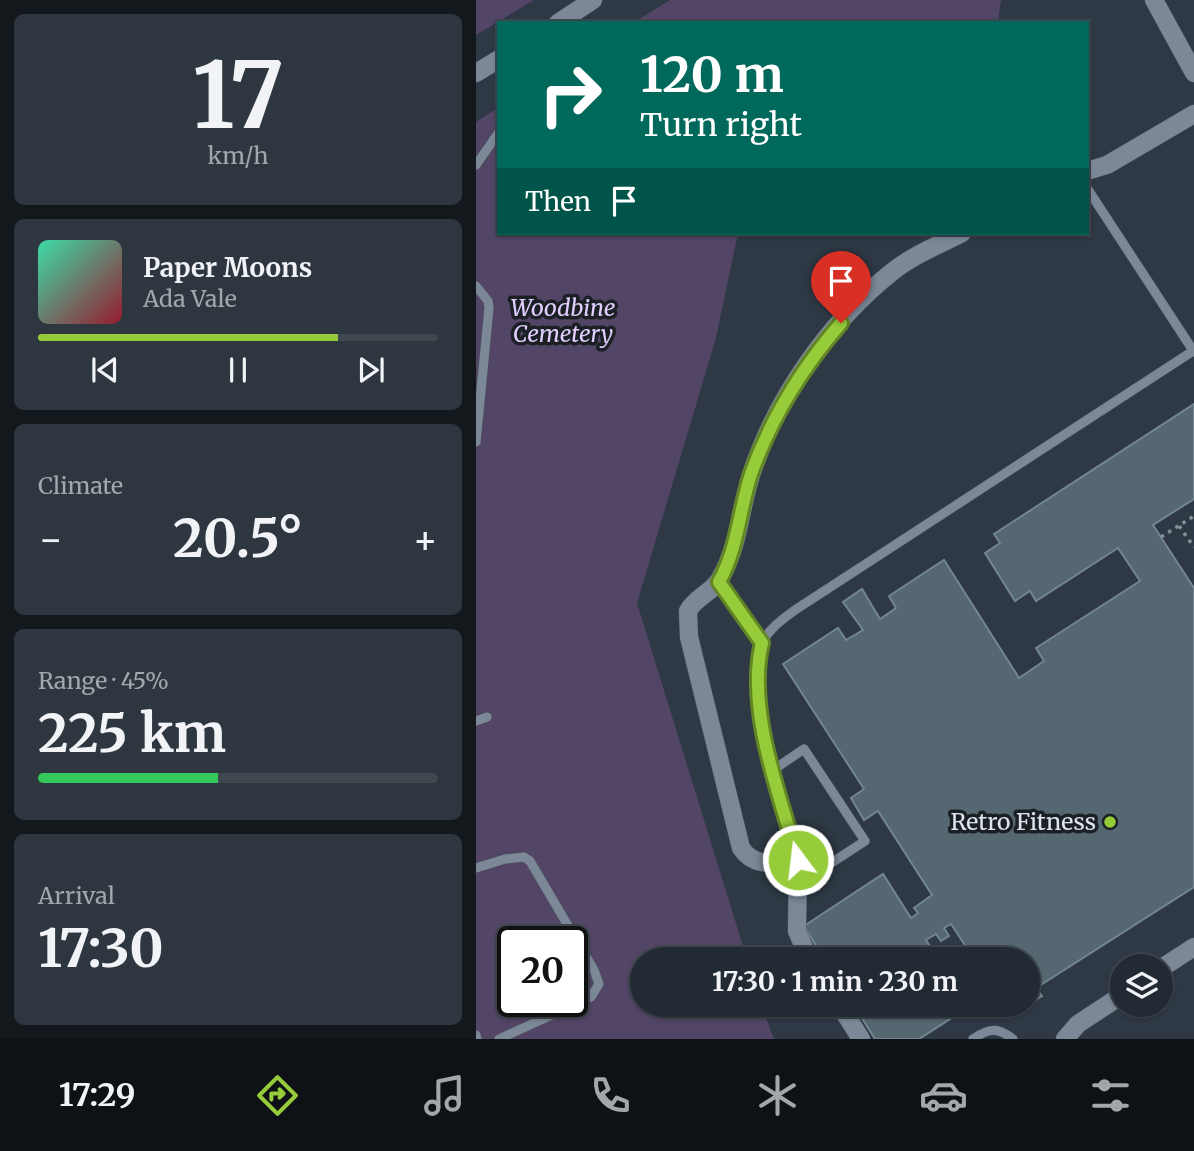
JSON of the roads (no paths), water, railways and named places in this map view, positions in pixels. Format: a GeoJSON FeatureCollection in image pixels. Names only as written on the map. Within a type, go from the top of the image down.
{"type":"FeatureCollection","features":[{"type":"Feature","properties":{"kind":"street"},"geometry":{"type":"LineString","coordinates":[[561,21],[593,0]]}},
{"type":"Feature","properties":{"kind":"street"},"geometry":{"type":"LineString","coordinates":[[1154,0],[1194,73]]}},
{"type":"Feature","properties":{"kind":"street"},"geometry":{"type":"LineString","coordinates":[[476,73],[497,64]]}},
{"type":"Feature","properties":{"kind":"street"},"geometry":{"type":"LineString","coordinates":[[1089,170],[1107,165],[1194,114]]}},
{"type":"Feature","properties":{"kind":"street"},"geometry":{"type":"LineString","coordinates":[[804,947],[797,931],[798,860],[758,863],[745,854],[738,836],[687,617],[691,604],[719,582],[735,546],[750,477],[766,435],[799,377],[825,341],[862,299],[894,270],[958,235]]}},
{"type":"Feature","properties":{"kind":"street"},"geometry":{"type":"LineString","coordinates":[[1173,961],[1194,947]]}},
{"type":"Feature","properties":{"kind":"street"},"geometry":{"type":"LineString","coordinates":[[1065,1039],[1078,1024],[1110,1003]]}},
{"type":"Feature","properties":{"kind":"street"},"geometry":{"type":"LineString","coordinates":[[847,1017],[861,1039]]}},
{"type":"Feature","properties":{"kind":"lane"},"geometry":{"type":"LineString","coordinates":[[476,165],[497,135]]}},
{"type":"Feature","properties":{"kind":"lane"},"geometry":{"type":"LineString","coordinates":[[798,860],[773,770],[756,673],[762,643],[776,625],[795,610],[1194,351],[1089,191]]}},
{"type":"Feature","properties":{"kind":"lane"},"geometry":{"type":"LineString","coordinates":[[476,286],[488,301],[489,308],[476,442]]}},
{"type":"Feature","properties":{"kind":"lane"},"geometry":{"type":"LineString","coordinates":[[719,582],[762,643]]}},
{"type":"Feature","properties":{"kind":"lane"},"geometry":{"type":"LineString","coordinates":[[476,721],[487,717]]}},
{"type":"Feature","properties":{"kind":"lane"},"geometry":{"type":"LineString","coordinates":[[773,770],[804,748],[865,841],[797,885]]}},
{"type":"Feature","properties":{"kind":"lane"},"geometry":{"type":"LineString","coordinates":[[476,869],[505,859],[524,857],[530,861],[594,970],[599,984],[591,997],[499,1039]]}},
{"type":"Feature","properties":{"kind":"lane"},"geometry":{"type":"LineString","coordinates":[[973,1039],[986,1030],[993,1029],[1013,1039]]}},
{"type":"Feature","properties":{"kind":"place","name":"Retro Fitness"},"geometry":{"type":"Point","coordinates":[1110,822]}},
{"type":"Feature","properties":{"kind":"park label","name":"Woodbine Cemetery"},"geometry":{"type":"Point","coordinates":[563,321]}}]}
